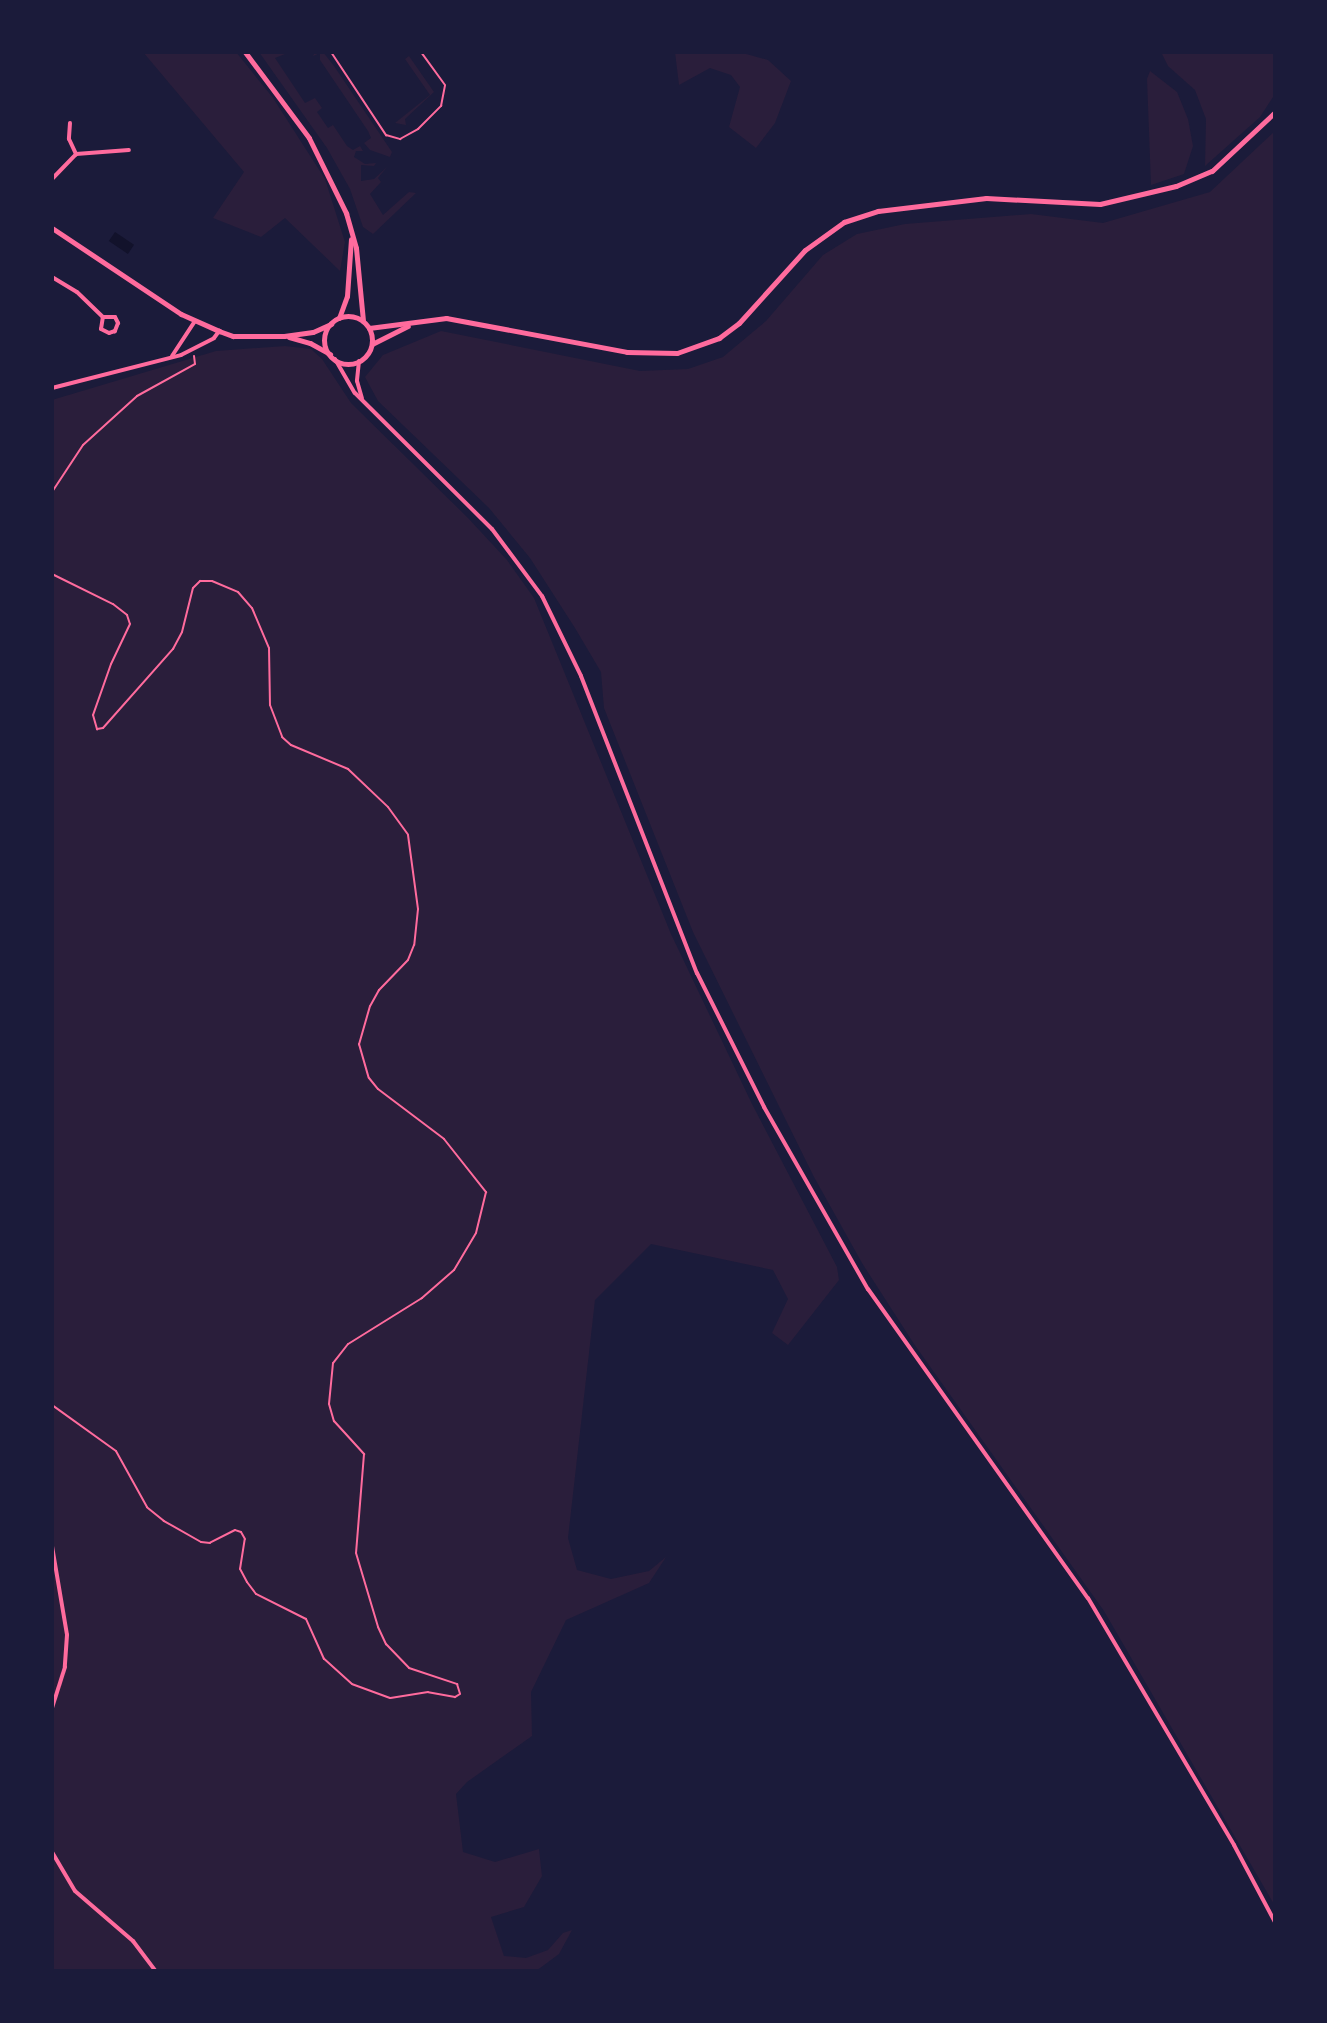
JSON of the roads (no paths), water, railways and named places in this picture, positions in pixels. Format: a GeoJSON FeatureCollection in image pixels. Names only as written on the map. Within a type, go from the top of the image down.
{"type":"FeatureCollection","features":[{"type":"Feature","properties":{"kind":"main road"},"geometry":{"type":"LineString","coordinates":[[245,52],[309,138],[330,176],[356,248],[363,321]]}},
{"type":"Feature","properties":{"kind":"main road"},"geometry":{"type":"LineString","coordinates":[[369,328],[446,318],[627,352],[677,353],[719,338],[739,323],[805,250],[844,222],[878,211],[999,197],[1100,204],[1176,186],[1212,171],[1275,112]]}},
{"type":"Feature","properties":{"kind":"main road"},"geometry":{"type":"LineString","coordinates":[[52,228],[195,321],[219,331],[233,336],[284,336],[313,332],[339,318],[352,316],[369,328],[372,344]]}},
{"type":"Feature","properties":{"kind":"main road"},"geometry":{"type":"LineString","coordinates":[[339,318],[350,279],[351,230]]}},
{"type":"Feature","properties":{"kind":"main road"},"geometry":{"type":"LineString","coordinates":[[284,336],[310,343],[347,363],[359,361],[372,344],[412,323]]}},
{"type":"Feature","properties":{"kind":"main road"},"geometry":{"type":"LineString","coordinates":[[331,324],[325,339],[332,357]]}},
{"type":"Feature","properties":{"kind":"street"},"geometry":{"type":"LineString","coordinates":[[70,123],[69,139],[76,154]]}},
{"type":"Feature","properties":{"kind":"street"},"geometry":{"type":"LineString","coordinates":[[52,179],[76,154],[129,150]]}},
{"type":"Feature","properties":{"kind":"street"},"geometry":{"type":"LineString","coordinates":[[52,277],[77,292],[103,317],[115,317],[118,326],[115,331],[109,333],[101,329],[103,317]]}},
{"type":"Feature","properties":{"kind":"street"},"geometry":{"type":"LineString","coordinates":[[172,356],[195,321]]}},
{"type":"Feature","properties":{"kind":"street"},"geometry":{"type":"LineString","coordinates":[[52,388],[125,372],[192,351],[214,338],[219,331]]}},
{"type":"Feature","properties":{"kind":"street"},"geometry":{"type":"LineString","coordinates":[[332,357],[347,382],[363,400],[492,529],[542,596],[581,676],[697,973],[764,1107],[868,1289],[1088,1598],[1234,1845],[1275,1922]]}},
{"type":"Feature","properties":{"kind":"street"},"geometry":{"type":"LineString","coordinates":[[359,361],[357,381],[363,400]]}},
{"type":"Feature","properties":{"kind":"street"},"geometry":{"type":"LineString","coordinates":[[52,1546],[67,1635],[65,1667],[52,1708]]}},
{"type":"Feature","properties":{"kind":"street"},"geometry":{"type":"LineString","coordinates":[[52,1852],[75,1891],[133,1941],[156,1971]]}},
{"type":"Feature","properties":{"kind":"lane"},"geometry":{"type":"LineString","coordinates":[[331,52],[386,135],[400,139],[418,129],[441,106],[445,85],[421,52]]}}]}
